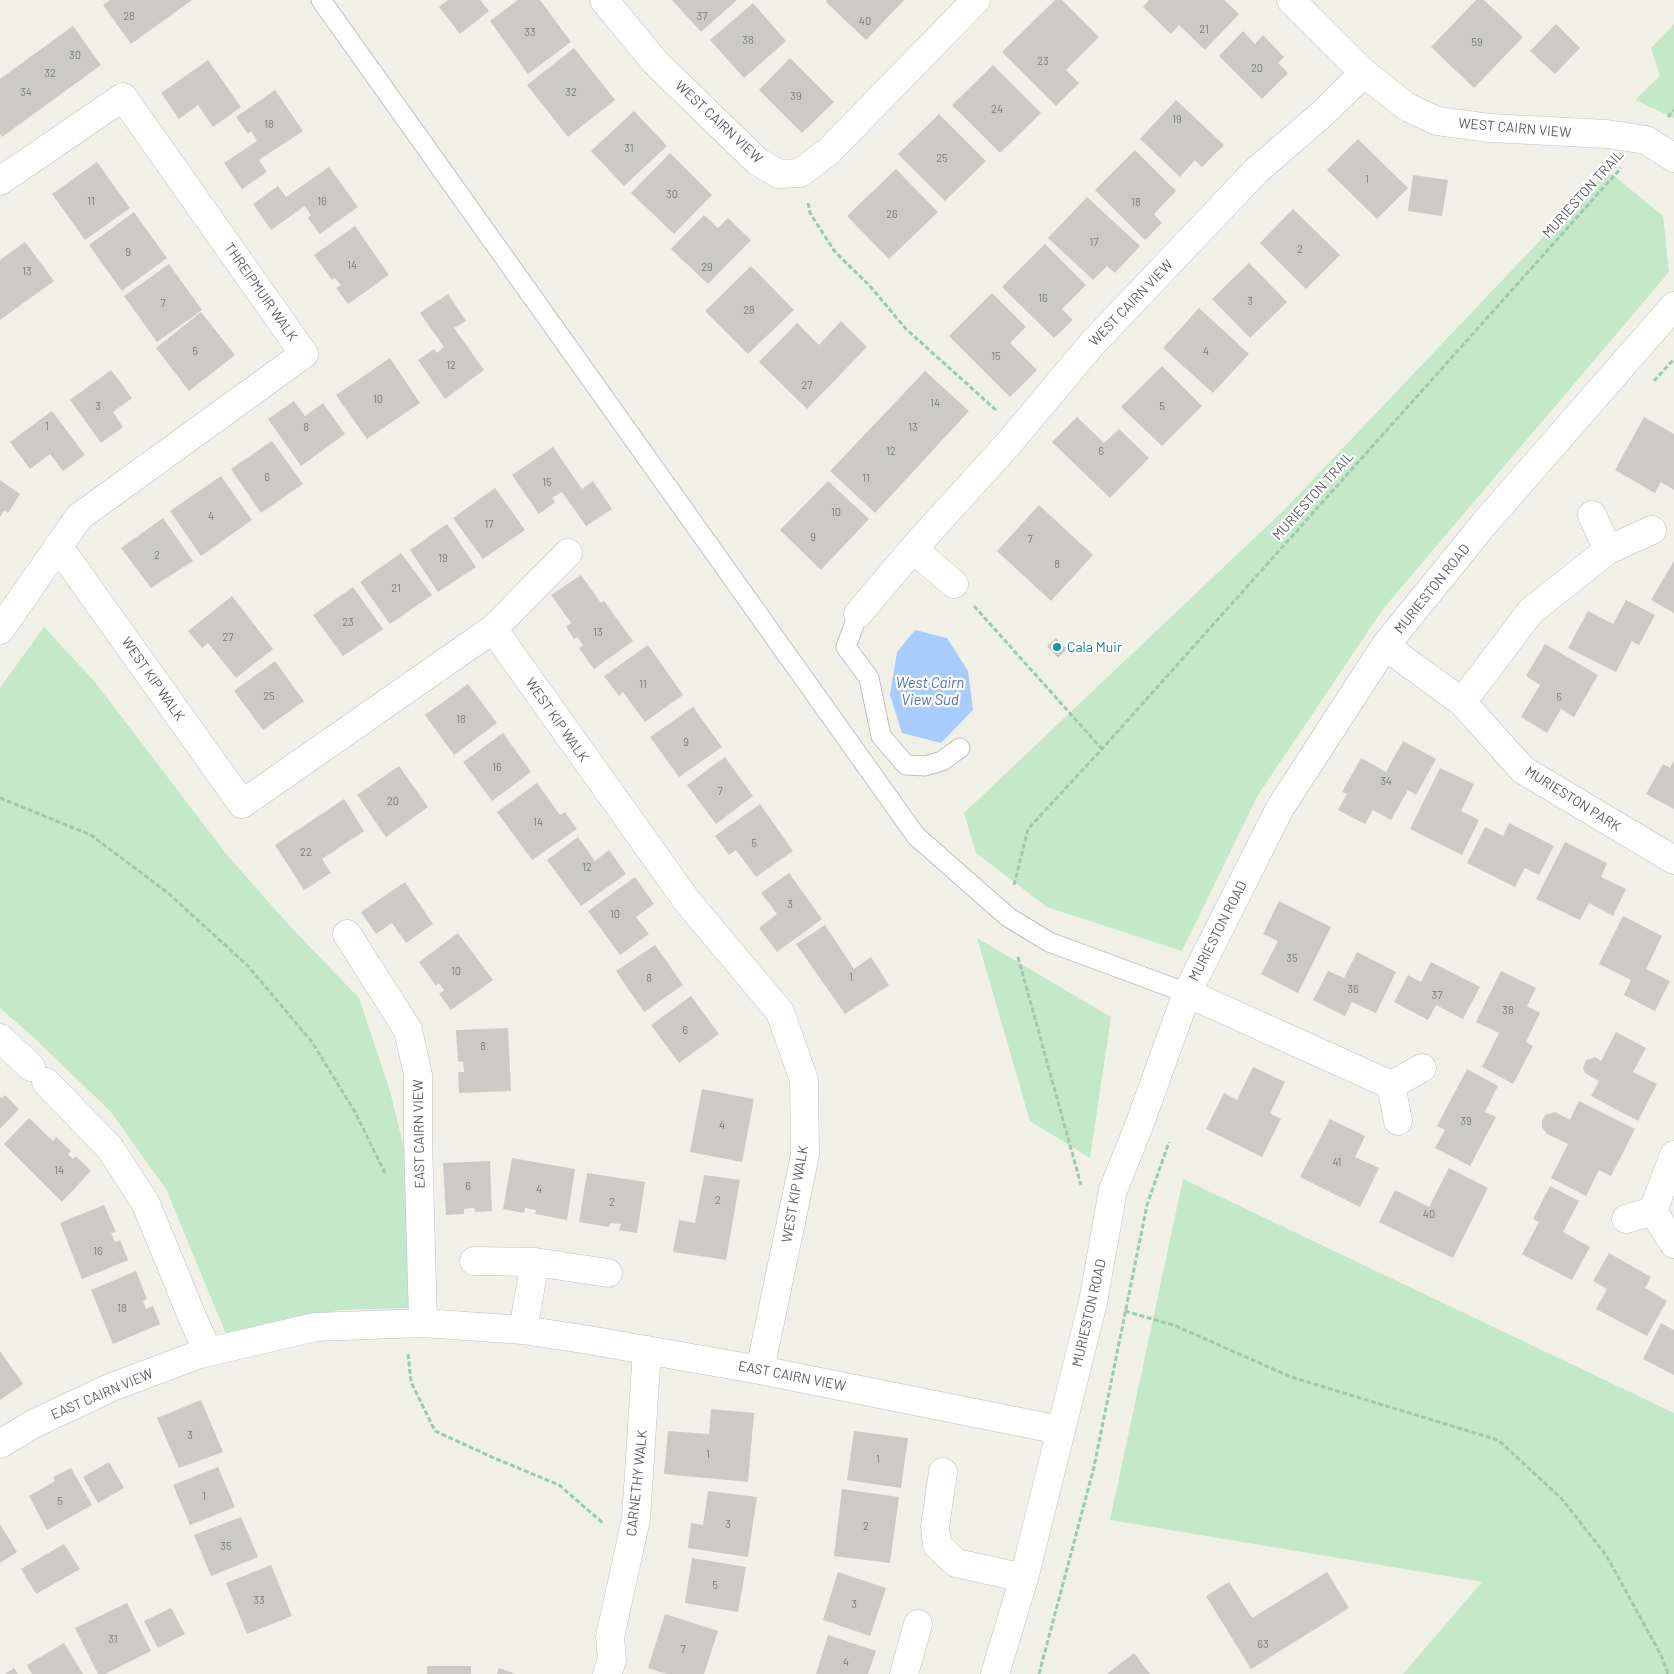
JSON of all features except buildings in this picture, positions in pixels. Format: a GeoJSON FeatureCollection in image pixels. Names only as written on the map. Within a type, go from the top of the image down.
{"type":"FeatureCollection","features":[{"type":"Feature","properties":{"kind":"street","name":"WEST CAIRN VIEW"},"geometry":{"type":"LineString","coordinates":[[604,0],[655,62],[758,162],[779,174],[800,173]]}},
{"type":"Feature","properties":{"kind":"street"},"geometry":{"type":"LineString","coordinates":[[800,173],[829,151],[976,0]]}},
{"type":"Feature","properties":{"kind":"street","name":"WEST CAIRN VIEW"},"geometry":{"type":"LineString","coordinates":[[1291,0],[1364,73],[1407,106],[1437,121],[1490,128],[1607,134],[1646,140],[1674,158]]}},
{"type":"Feature","properties":{"kind":"street","name":"WEST CAIRN VIEW"},"geometry":{"type":"LineString","coordinates":[[858,614],[913,548],[1019,431],[1090,344],[1256,171],[1322,114],[1364,73]]}},
{"type":"Feature","properties":{"kind":"street","name":"THREIPMUIR WALK"},"geometry":{"type":"LineString","coordinates":[[0,182],[123,97],[304,354],[79,517],[58,546]]}},
{"type":"Feature","properties":{"kind":"street","name":"MURIESTON ROAD"},"geometry":{"type":"LineString","coordinates":[[996,1674],[1024,1578],[1093,1302],[1113,1190],[1137,1131],[1187,992],[1280,808],[1385,646],[1483,525],[1674,306]]}},
{"type":"Feature","properties":{"kind":"street"},"geometry":{"type":"LineString","coordinates":[[1592,515],[1608,550]]}},
{"type":"Feature","properties":{"kind":"street"},"geometry":{"type":"LineString","coordinates":[[1462,702],[1531,611],[1608,550],[1652,530]]}},
{"type":"Feature","properties":{"kind":"street"},"geometry":{"type":"LineString","coordinates":[[0,630],[58,546]]}},
{"type":"Feature","properties":{"kind":"street","name":"WEST KIP WALK"},"geometry":{"type":"LineString","coordinates":[[58,546],[242,804],[493,629],[687,901],[780,1012],[804,1080],[805,1155],[760,1370]]}},
{"type":"Feature","properties":{"kind":"street"},"geometry":{"type":"LineString","coordinates":[[913,548],[954,584]]}},
{"type":"Feature","properties":{"kind":"street"},"geometry":{"type":"LineString","coordinates":[[493,629],[568,553]]}},
{"type":"Feature","properties":{"kind":"street","name":"MURIESTON PARK"},"geometry":{"type":"LineString","coordinates":[[1385,646],[1462,702],[1523,770],[1674,860]]}},
{"type":"Feature","properties":{"kind":"street","name":"EAST CAIRN VIEW"},"geometry":{"type":"LineString","coordinates":[[347,934],[408,1030],[418,1075],[413,1324]]}},
{"type":"Feature","properties":{"kind":"street"},"geometry":{"type":"LineString","coordinates":[[1187,992],[1390,1085]]}},
{"type":"Feature","properties":{"kind":"street"},"geometry":{"type":"LineString","coordinates":[[0,1038],[110,1148],[146,1204],[208,1352]]}},
{"type":"Feature","properties":{"kind":"street"},"geometry":{"type":"LineString","coordinates":[[1390,1085],[1422,1068]]}},
{"type":"Feature","properties":{"kind":"street"},"geometry":{"type":"LineString","coordinates":[[1390,1085],[1398,1121]]}},
{"type":"Feature","properties":{"kind":"street"},"geometry":{"type":"LineString","coordinates":[[1653,1211],[1674,1155]]}},
{"type":"Feature","properties":{"kind":"street"},"geometry":{"type":"LineString","coordinates":[[1626,1219],[1653,1211]]}},
{"type":"Feature","properties":{"kind":"street"},"geometry":{"type":"LineString","coordinates":[[1653,1211],[1674,1244]]}},
{"type":"Feature","properties":{"kind":"street"},"geometry":{"type":"LineString","coordinates":[[474,1261],[535,1262],[608,1273]]}},
{"type":"Feature","properties":{"kind":"street"},"geometry":{"type":"LineString","coordinates":[[523,1330],[535,1262]]}},
{"type":"Feature","properties":{"kind":"street","name":"EAST CAIRN VIEW"},"geometry":{"type":"LineString","coordinates":[[0,1444],[33,1424],[112,1387],[208,1352],[315,1327],[413,1324],[523,1330],[648,1350],[760,1370],[1060,1430]]}},
{"type":"Feature","properties":{"kind":"street","name":"CARNETHY WALK"},"geometry":{"type":"LineString","coordinates":[[607,1674],[612,1660],[610,1637],[636,1510],[648,1350]]}},
{"type":"Feature","properties":{"kind":"street"},"geometry":{"type":"LineString","coordinates":[[943,1472],[934,1527],[938,1545],[956,1563],[1024,1578]]}},
{"type":"Feature","properties":{"kind":"street"},"geometry":{"type":"LineString","coordinates":[[904,1674],[918,1624]]}},
{"type":"Feature","properties":{"kind":"lane"},"geometry":{"type":"LineString","coordinates":[[321,0],[916,836],[1008,917],[1049,942],[1187,992]]}},
{"type":"Feature","properties":{"kind":"lane"},"geometry":{"type":"LineString","coordinates":[[858,614],[846,647],[869,678],[880,736],[906,765],[925,766],[942,761],[960,748]]}},
{"type":"Feature","properties":{"kind":"path","name":"MURIESTON TRAIL"},"geometry":{"type":"LineString","coordinates":[[1008,917],[1028,829],[1102,749],[1674,110]]}},
{"type":"Feature","properties":{"kind":"path"},"geometry":{"type":"LineString","coordinates":[[800,173],[810,213],[835,252],[869,285],[906,329],[1019,431]]}},
{"type":"Feature","properties":{"kind":"path"},"geometry":{"type":"LineString","coordinates":[[1654,381],[1674,359]]}},
{"type":"Feature","properties":{"kind":"path"},"geometry":{"type":"LineString","coordinates":[[954,584],[1102,749]]}},
{"type":"Feature","properties":{"kind":"path"},"geometry":{"type":"LineString","coordinates":[[0,798],[91,835],[168,893],[248,966],[312,1042],[355,1112],[386,1174],[388,1183]]}},
{"type":"Feature","properties":{"kind":"path"},"geometry":{"type":"LineString","coordinates":[[1008,917],[1068,1138]]}},
{"type":"Feature","properties":{"kind":"path"},"geometry":{"type":"LineString","coordinates":[[1039,1674],[1094,1467],[1146,1205],[1172,1133]]}},
{"type":"Feature","properties":{"kind":"path"},"geometry":{"type":"LineString","coordinates":[[1093,1302],[1176,1326],[1291,1377],[1498,1440],[1561,1498],[1606,1555],[1661,1654],[1668,1674]]}},
{"type":"Feature","properties":{"kind":"path"},"geometry":{"type":"LineString","coordinates":[[413,1324],[411,1382],[435,1431],[559,1485],[599,1520],[631,1540]]}},
{"type":"Feature","properties":{"kind":"green space"},"geometry":{"type":"Polygon","coordinates":[[[1674,24],[1674,118],[1635,100],[1660,76],[1651,48],[1674,24]]]}},
{"type":"Feature","properties":{"kind":"green space"},"geometry":{"type":"Polygon","coordinates":[[[1607,170],[1663,216],[1669,272],[1383,609],[1258,795],[1182,951],[1047,907],[976,853],[964,813],[1285,509],[1607,170]]]}},
{"type":"Feature","properties":{"kind":"green space"},"geometry":{"type":"Polygon","coordinates":[[[44,627],[95,682],[227,855],[288,924],[359,998],[390,1091],[407,1160],[412,1308],[340,1310],[226,1334],[166,1189],[110,1111],[0,1008],[0,688],[44,627]]]}},
{"type":"Feature","properties":{"kind":"green space"},"geometry":{"type":"Polygon","coordinates":[[[977,938],[1111,1017],[1090,1158],[1030,1121],[977,938]]]}},
{"type":"Feature","properties":{"kind":"green space"},"geometry":{"type":"Polygon","coordinates":[[[1183,1179],[1674,1413],[1674,1674],[1403,1674],[1482,1582],[1110,1520],[1183,1179]]]}},
{"type":"Feature","properties":{"kind":"water","name":"West Cairn View Sud"},"geometry":{"type":"Polygon","coordinates":[[[915,630],[947,638],[968,671],[973,710],[941,743],[902,733],[890,695],[897,652],[915,630]]]}},
{"type":"Feature","properties":{"kind":"place","name":"Cala Muir"},"geometry":{"type":"Point","coordinates":[1057,647]}}]}
